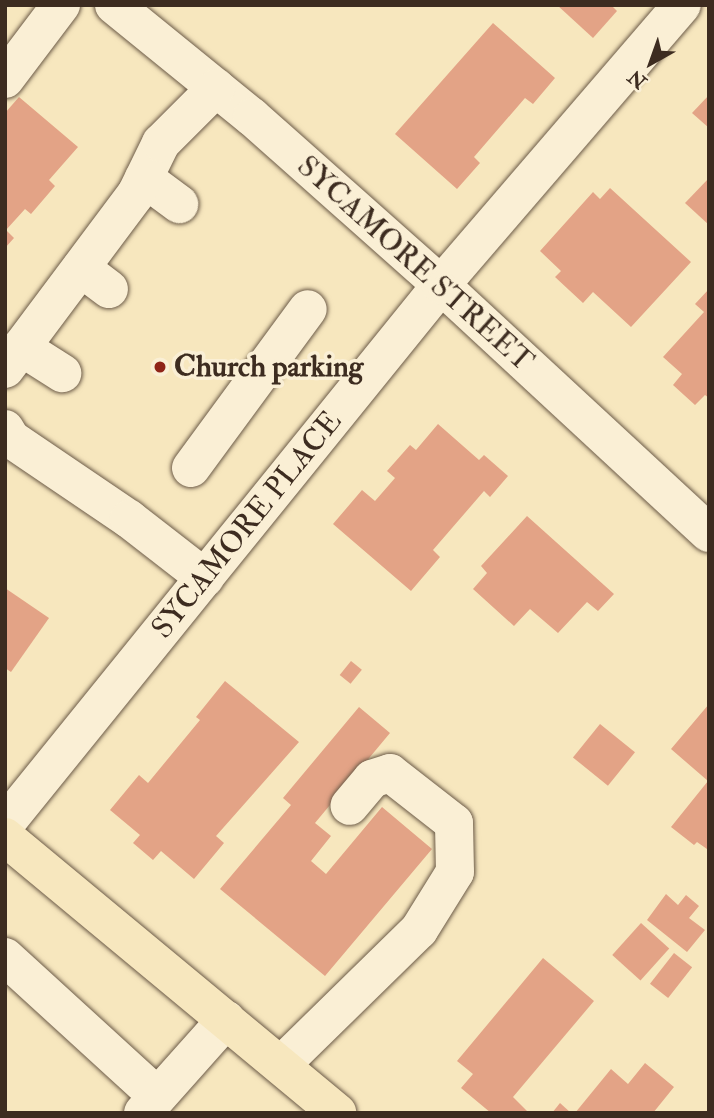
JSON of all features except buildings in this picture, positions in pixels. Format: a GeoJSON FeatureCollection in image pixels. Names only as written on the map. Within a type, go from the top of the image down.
{"type":"FeatureCollection","features":[{"type":"Feature","properties":{"kind":"main road"},"geometry":{"type":"LineString","coordinates":[[5,837],[337,1113]]}},
{"type":"Feature","properties":{"kind":"street"},"geometry":{"type":"LineString","coordinates":[[5,79],[61,5]]}},
{"type":"Feature","properties":{"kind":"street","name":"SYCAMORE STREET"},"geometry":{"type":"LineString","coordinates":[[114,5],[216,88],[441,285],[709,533]]}},
{"type":"Feature","properties":{"kind":"street","name":"SYCAMORE PLACE"},"geometry":{"type":"LineString","coordinates":[[5,824],[441,285],[682,5]]}},
{"type":"Feature","properties":{"kind":"street"},"geometry":{"type":"LineString","coordinates":[[62,373],[13,358],[95,279],[161,143],[216,88]]}},
{"type":"Feature","properties":{"kind":"street"},"geometry":{"type":"LineString","coordinates":[[144,178],[179,204]]}},
{"type":"Feature","properties":{"kind":"street"},"geometry":{"type":"LineString","coordinates":[[191,468],[308,309]]}},
{"type":"Feature","properties":{"kind":"street"},"geometry":{"type":"LineString","coordinates":[[5,429],[11,439],[129,519],[205,578]]}},
{"type":"Feature","properties":{"kind":"street"},"geometry":{"type":"LineString","coordinates":[[281,1065],[419,930],[455,872],[454,823],[390,773],[372,779],[349,806]]}},
{"type":"Feature","properties":{"kind":"street"},"geometry":{"type":"LineString","coordinates":[[5,957],[150,1105],[226,1020]]}},
{"type":"Feature","properties":{"kind":"place","name":"Church parking"},"geometry":{"type":"Point","coordinates":[160,367]}}]}
